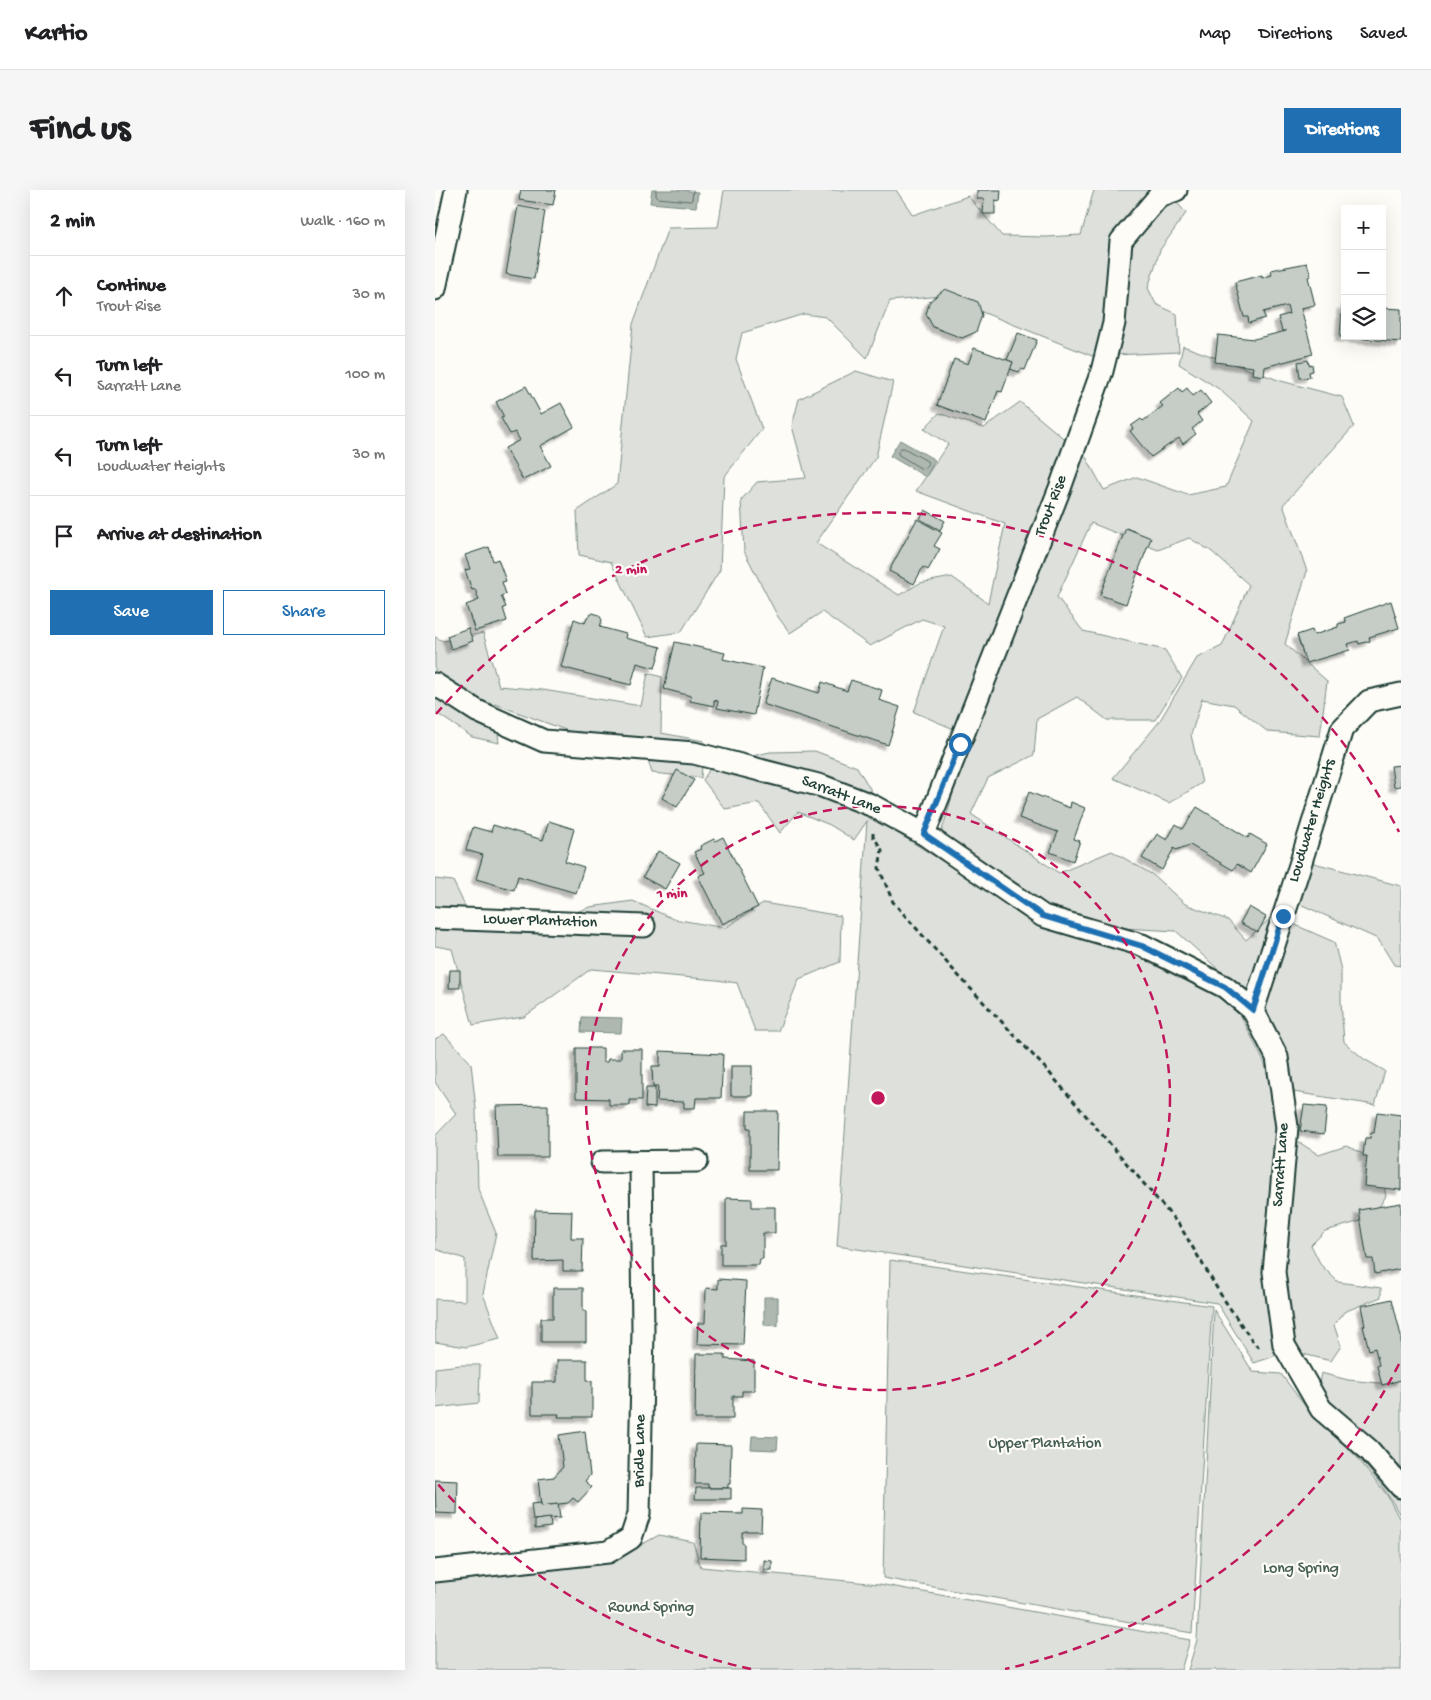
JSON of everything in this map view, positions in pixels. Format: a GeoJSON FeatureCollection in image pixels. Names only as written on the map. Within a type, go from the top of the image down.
{"type":"FeatureCollection","features":[{"type":"Feature","properties":{"kind":"street"},"geometry":{"type":"LineString","coordinates":[[435,289],[456,190]]}},
{"type":"Feature","properties":{"kind":"street","name":"Trout Rise"},"geometry":{"type":"LineString","coordinates":[[924,834],[1060,488],[1102,371],[1114,323],[1121,241],[1159,196],[1176,190]]}},
{"type":"Feature","properties":{"kind":"street","name":"Sarratt Lane"},"geometry":{"type":"LineString","coordinates":[[435,684],[477,711],[544,741],[694,753],[822,786],[871,805],[924,834],[1043,916],[1142,946],[1225,987],[1253,1010],[1277,1057],[1287,1127],[1274,1272],[1283,1345],[1321,1409],[1369,1450],[1401,1487]]}},
{"type":"Feature","properties":{"kind":"street","name":"Loudwater Heights"},"geometry":{"type":"LineString","coordinates":[[1253,1010],[1342,729],[1369,701],[1401,694]]}},
{"type":"Feature","properties":{"kind":"street","name":"Lower Plantation"},"geometry":{"type":"LineString","coordinates":[[435,918],[644,926]]}},
{"type":"Feature","properties":{"kind":"street"},"geometry":{"type":"LineString","coordinates":[[602,1162],[697,1161]]}},
{"type":"Feature","properties":{"kind":"street","name":"Bridle Lane"},"geometry":{"type":"LineString","coordinates":[[435,1571],[608,1552],[631,1538],[639,1514],[643,1331],[641,1162]]}},
{"type":"Feature","properties":{"kind":"path"},"geometry":{"type":"LineString","coordinates":[[871,805],[873,836],[882,850],[879,868],[893,902],[956,973],[1047,1070],[1180,1226],[1221,1295],[1253,1342],[1265,1354]]}},
{"type":"Feature","properties":{"kind":"green space"},"geometry":{"type":"Polygon","coordinates":[[[724,190],[896,190],[913,215],[968,196],[1002,236],[1047,237],[1081,235],[1094,190],[1166,190],[1186,213],[1160,250],[1148,288],[1156,304],[1177,314],[1179,352],[1092,356],[942,296],[890,301],[867,358],[826,317],[804,314],[742,333],[736,359],[762,429],[724,477],[720,570],[681,632],[647,637],[611,562],[579,555],[577,511],[617,484],[633,324],[668,228],[718,227],[724,190]]]}},
{"type":"Feature","properties":{"kind":"green space"},"geometry":{"type":"Polygon","coordinates":[[[1183,346],[1281,381],[1342,397],[1354,426],[1283,505],[1307,571],[1285,644],[1327,681],[1320,736],[1268,732],[1234,705],[1202,699],[1191,735],[1202,783],[1169,803],[1113,778],[1159,722],[1197,658],[1222,646],[1249,585],[1211,551],[1189,538],[1158,550],[1091,523],[1057,597],[1083,631],[1165,650],[1182,678],[1155,720],[1107,720],[1077,697],[1037,719],[1034,755],[988,778],[971,814],[1059,873],[1112,851],[1153,875],[1185,904],[1228,920],[1246,940],[1274,915],[1334,942],[1341,970],[1344,1042],[1364,1059],[1385,1071],[1375,1105],[1287,1091],[1243,992],[1176,931],[1106,927],[1048,906],[940,837],[970,736],[914,712],[944,626],[922,619],[870,646],[822,612],[790,633],[778,617],[744,551],[741,500],[757,482],[806,478],[792,426],[799,399],[856,371],[893,382],[876,457],[816,543],[899,595],[920,583],[952,577],[988,603],[1005,524],[916,491],[948,444],[924,429],[939,413],[984,428],[1020,402],[1086,457],[1104,490],[1137,477],[1188,495],[1226,487],[1254,421],[1219,389],[1179,364],[1183,346]]]}},
{"type":"Feature","properties":{"kind":"green space"},"geometry":{"type":"Polygon","coordinates":[[[483,633],[499,686],[543,690],[641,706],[648,673],[662,677],[661,733],[704,741],[701,778],[652,773],[642,742],[571,732],[495,704],[499,743],[472,737],[435,712],[435,637],[443,641],[483,633]]]}},
{"type":"Feature","properties":{"kind":"green space"},"geometry":{"type":"Polygon","coordinates":[[[815,751],[857,767],[878,802],[885,825],[1042,924],[1139,955],[1218,994],[1242,1018],[1265,1064],[1279,1127],[1264,1272],[1275,1356],[1254,1363],[1217,1303],[837,1246],[867,821],[854,840],[830,825],[798,812],[780,833],[759,803],[725,809],[703,780],[712,765],[770,752],[815,751]]]}},
{"type":"Feature","properties":{"kind":"green space"},"geometry":{"type":"Polygon","coordinates":[[[1295,858],[1401,886],[1401,966],[1394,965],[1378,939],[1282,896],[1295,858]]]}},
{"type":"Feature","properties":{"kind":"green space"},"geometry":{"type":"Polygon","coordinates":[[[435,879],[453,881],[468,912],[567,915],[590,907],[633,901],[674,919],[725,928],[763,903],[841,916],[840,962],[799,979],[778,1031],[755,1031],[737,983],[591,969],[524,1017],[473,1025],[452,949],[435,946],[435,879]]]}},
{"type":"Feature","properties":{"kind":"green space"},"geometry":{"type":"Polygon","coordinates":[[[444,1034],[471,1063],[476,1109],[478,1189],[496,1233],[483,1294],[500,1339],[466,1347],[435,1342],[435,1299],[465,1301],[465,1259],[435,1249],[435,1136],[456,1114],[435,1082],[435,1039],[444,1034]]]}},
{"type":"Feature","properties":{"kind":"green space"},"geometry":{"type":"Polygon","coordinates":[[[1280,1130],[1319,1155],[1346,1146],[1358,1151],[1380,1166],[1386,1196],[1372,1218],[1325,1231],[1311,1245],[1321,1265],[1338,1282],[1381,1288],[1381,1297],[1344,1312],[1334,1325],[1341,1346],[1331,1361],[1303,1354],[1279,1337],[1280,1130]]]}},
{"type":"Feature","properties":{"kind":"green space","name":"Upper Plantation"},"geometry":{"type":"Polygon","coordinates":[[[890,1260],[1212,1306],[1192,1633],[883,1578],[890,1260]]]}},
{"type":"Feature","properties":{"kind":"green space","name":"Long Spring"},"geometry":{"type":"Polygon","coordinates":[[[1214,1310],[1253,1372],[1281,1374],[1314,1418],[1356,1456],[1387,1495],[1401,1522],[1401,1670],[1188,1670],[1197,1640],[1214,1310]]]}},
{"type":"Feature","properties":{"kind":"green space"},"geometry":{"type":"Polygon","coordinates":[[[480,1365],[479,1403],[435,1408],[435,1368],[480,1365]]]}},
{"type":"Feature","properties":{"kind":"green space"},"geometry":{"type":"Polygon","coordinates":[[[1321,1373],[1348,1380],[1379,1383],[1401,1377],[1401,1517],[1383,1488],[1362,1461],[1313,1413],[1321,1373]]]}},
{"type":"Feature","properties":{"kind":"green space","name":"Round Spring"},"geometry":{"type":"Polygon","coordinates":[[[659,1535],[693,1542],[701,1567],[879,1584],[1190,1640],[1181,1670],[435,1670],[435,1575],[453,1573],[468,1578],[514,1554],[549,1570],[583,1566],[590,1548],[620,1536],[639,1546],[659,1535]]]}},
{"type":"Feature","properties":{"kind":"water"},"geometry":{"type":"Polygon","coordinates":[[[652,190],[698,192],[696,207],[650,203],[652,190]]]}},
{"type":"Feature","properties":{"kind":"water"},"geometry":{"type":"Polygon","coordinates":[[[900,440],[935,460],[926,477],[890,456],[900,440]]]}},
{"type":"Feature","properties":{"kind":"water"},"geometry":{"type":"Polygon","coordinates":[[[582,1017],[622,1018],[621,1033],[581,1032],[582,1017]]]}},
{"type":"Feature","properties":{"kind":"water"},"geometry":{"type":"Polygon","coordinates":[[[764,1297],[778,1297],[778,1326],[764,1325],[764,1297]]]}},
{"type":"Feature","properties":{"kind":"water"},"geometry":{"type":"Polygon","coordinates":[[[752,1436],[778,1437],[777,1450],[751,1449],[752,1436]]]}},
{"type":"Feature","properties":{"kind":"building"},"geometry":{"type":"Polygon","coordinates":[[[521,190],[556,190],[553,205],[519,200],[521,190]]]}},
{"type":"Feature","properties":{"kind":"building"},"geometry":{"type":"Polygon","coordinates":[[[977,190],[1001,190],[1000,201],[995,200],[995,214],[983,214],[984,199],[977,199],[977,190]]]}},
{"type":"Feature","properties":{"kind":"building"},"geometry":{"type":"Polygon","coordinates":[[[518,206],[545,211],[534,279],[506,274],[518,206]]]}},
{"type":"Feature","properties":{"kind":"building"},"geometry":{"type":"Polygon","coordinates":[[[1307,263],[1311,276],[1308,277],[1315,305],[1301,308],[1313,354],[1265,367],[1264,376],[1252,374],[1253,367],[1215,362],[1218,335],[1254,339],[1286,331],[1282,331],[1278,317],[1289,314],[1287,306],[1263,312],[1265,318],[1249,323],[1248,317],[1244,317],[1235,282],[1262,275],[1262,278],[1272,275],[1271,270],[1307,263]]]}},
{"type":"Feature","properties":{"kind":"building"},"geometry":{"type":"Polygon","coordinates":[[[945,289],[978,302],[982,315],[976,332],[962,338],[933,327],[926,314],[930,301],[945,289]]]}},
{"type":"Feature","properties":{"kind":"building"},"geometry":{"type":"Polygon","coordinates":[[[1386,308],[1401,309],[1401,342],[1377,340],[1386,340],[1386,308]]]}},
{"type":"Feature","properties":{"kind":"building"},"geometry":{"type":"Polygon","coordinates":[[[1018,333],[1037,340],[1025,370],[1021,369],[1019,372],[1010,369],[1013,362],[1007,360],[1018,333]]]}},
{"type":"Feature","properties":{"kind":"building"},"geometry":{"type":"Polygon","coordinates":[[[974,348],[1013,362],[1002,392],[998,391],[986,423],[937,405],[954,359],[968,364],[974,348]]]}},
{"type":"Feature","properties":{"kind":"building"},"geometry":{"type":"Polygon","coordinates":[[[1308,360],[1309,365],[1312,364],[1313,371],[1309,372],[1310,377],[1300,378],[1298,362],[1308,360]]]}},
{"type":"Feature","properties":{"kind":"building"},"geometry":{"type":"Polygon","coordinates":[[[526,386],[541,414],[561,403],[574,427],[540,446],[551,466],[523,480],[505,448],[520,440],[515,432],[510,434],[501,418],[504,417],[496,402],[526,386]]]}},
{"type":"Feature","properties":{"kind":"building"},"geometry":{"type":"Polygon","coordinates":[[[1179,388],[1182,392],[1187,388],[1193,396],[1201,390],[1211,403],[1197,414],[1202,421],[1192,429],[1196,434],[1183,444],[1179,438],[1151,457],[1130,431],[1133,429],[1131,426],[1141,419],[1143,421],[1163,406],[1160,403],[1179,388]]]}},
{"type":"Feature","properties":{"kind":"building"},"geometry":{"type":"Polygon","coordinates":[[[925,510],[945,521],[940,530],[920,519],[925,510]]]}},
{"type":"Feature","properties":{"kind":"building"},"geometry":{"type":"Polygon","coordinates":[[[917,519],[942,533],[934,546],[940,549],[928,570],[923,567],[914,584],[889,571],[917,519]]]}},
{"type":"Feature","properties":{"kind":"building"},"geometry":{"type":"Polygon","coordinates":[[[1126,528],[1151,538],[1126,604],[1100,595],[1126,528]]]}},
{"type":"Feature","properties":{"kind":"building"},"geometry":{"type":"Polygon","coordinates":[[[489,547],[493,561],[498,559],[506,581],[502,582],[506,594],[501,596],[506,607],[503,608],[507,621],[475,631],[466,605],[479,600],[475,589],[472,590],[465,570],[470,569],[465,555],[489,547]]]}},
{"type":"Feature","properties":{"kind":"building"},"geometry":{"type":"Polygon","coordinates":[[[1391,601],[1399,628],[1369,637],[1370,641],[1359,644],[1358,641],[1348,644],[1350,650],[1306,663],[1297,635],[1312,630],[1314,635],[1338,627],[1338,624],[1346,622],[1344,618],[1391,601]]]}},
{"type":"Feature","properties":{"kind":"building"},"geometry":{"type":"Polygon","coordinates":[[[593,613],[599,615],[602,620],[600,627],[626,634],[625,638],[661,647],[655,668],[637,663],[631,685],[561,667],[574,619],[585,623],[587,617],[593,613]]]}},
{"type":"Feature","properties":{"kind":"building"},"geometry":{"type":"Polygon","coordinates":[[[468,628],[473,641],[451,649],[447,636],[468,628]]]}},
{"type":"Feature","properties":{"kind":"building"},"geometry":{"type":"Polygon","coordinates":[[[675,642],[725,653],[723,659],[763,668],[754,715],[717,708],[718,701],[714,700],[714,706],[690,701],[691,696],[664,689],[675,642]]]}},
{"type":"Feature","properties":{"kind":"building"},"geometry":{"type":"Polygon","coordinates":[[[772,678],[819,693],[822,682],[847,691],[851,680],[882,690],[879,700],[900,707],[888,745],[763,704],[772,678]]]}},
{"type":"Feature","properties":{"kind":"building"},"geometry":{"type":"Polygon","coordinates":[[[1401,765],[1401,786],[1394,787],[1391,766],[1401,765]]]}},
{"type":"Feature","properties":{"kind":"building"},"geometry":{"type":"Polygon","coordinates":[[[677,770],[694,780],[677,807],[662,798],[677,770]]]}},
{"type":"Feature","properties":{"kind":"building"},"geometry":{"type":"Polygon","coordinates":[[[1029,792],[1070,808],[1071,802],[1085,808],[1074,839],[1080,841],[1073,861],[1050,852],[1058,832],[1019,818],[1029,792]]]}},
{"type":"Feature","properties":{"kind":"building"},"geometry":{"type":"Polygon","coordinates":[[[1197,807],[1248,838],[1250,834],[1267,844],[1251,873],[1237,864],[1233,870],[1190,845],[1176,850],[1174,848],[1162,870],[1142,858],[1157,834],[1167,840],[1176,824],[1183,829],[1197,807]]]}},
{"type":"Feature","properties":{"kind":"building"},"geometry":{"type":"Polygon","coordinates":[[[549,821],[574,829],[565,861],[584,867],[576,893],[518,876],[514,890],[476,879],[483,855],[466,850],[473,827],[491,832],[493,825],[543,840],[549,821]]]}},
{"type":"Feature","properties":{"kind":"building"},"geometry":{"type":"Polygon","coordinates":[[[723,837],[758,907],[722,924],[698,876],[705,873],[694,852],[701,849],[700,846],[723,837]]]}},
{"type":"Feature","properties":{"kind":"building"},"geometry":{"type":"Polygon","coordinates":[[[658,851],[680,863],[665,889],[643,877],[658,851]]]}},
{"type":"Feature","properties":{"kind":"building"},"geometry":{"type":"Polygon","coordinates":[[[1249,907],[1266,917],[1258,932],[1240,923],[1249,907]]]}},
{"type":"Feature","properties":{"kind":"building"},"geometry":{"type":"Polygon","coordinates":[[[450,970],[460,970],[460,988],[449,988],[450,970]]]}},
{"type":"Feature","properties":{"kind":"building"},"geometry":{"type":"Polygon","coordinates":[[[576,1048],[603,1048],[603,1062],[607,1062],[608,1059],[621,1059],[621,1049],[642,1049],[642,1100],[630,1100],[630,1105],[609,1105],[609,1099],[576,1098],[576,1048]]]}},
{"type":"Feature","properties":{"kind":"building"},"geometry":{"type":"Polygon","coordinates":[[[660,1051],[723,1054],[721,1098],[696,1098],[695,1108],[684,1108],[684,1102],[657,1101],[658,1087],[653,1087],[652,1066],[660,1066],[660,1051]]]}},
{"type":"Feature","properties":{"kind":"building"},"geometry":{"type":"Polygon","coordinates":[[[731,1066],[752,1066],[752,1096],[731,1096],[731,1066]]]}},
{"type":"Feature","properties":{"kind":"building"},"geometry":{"type":"Polygon","coordinates":[[[646,1088],[655,1088],[655,1108],[645,1107],[646,1088]]]}},
{"type":"Feature","properties":{"kind":"building"},"geometry":{"type":"Polygon","coordinates":[[[548,1105],[548,1157],[498,1157],[496,1106],[548,1105]]]}},
{"type":"Feature","properties":{"kind":"building"},"geometry":{"type":"Polygon","coordinates":[[[1304,1105],[1327,1107],[1324,1134],[1300,1131],[1304,1105]]]}},
{"type":"Feature","properties":{"kind":"building"},"geometry":{"type":"Polygon","coordinates":[[[747,1111],[778,1111],[777,1170],[750,1170],[750,1128],[747,1128],[747,1111]]]}},
{"type":"Feature","properties":{"kind":"building"},"geometry":{"type":"Polygon","coordinates":[[[1377,1112],[1401,1115],[1401,1190],[1364,1186],[1367,1156],[1363,1156],[1365,1138],[1370,1138],[1371,1133],[1374,1133],[1377,1112]]]}},
{"type":"Feature","properties":{"kind":"building"},"geometry":{"type":"Polygon","coordinates":[[[726,1198],[752,1199],[752,1207],[775,1207],[775,1233],[763,1233],[763,1259],[760,1259],[759,1265],[721,1265],[721,1244],[726,1244],[726,1198]]]}},
{"type":"Feature","properties":{"kind":"building"},"geometry":{"type":"Polygon","coordinates":[[[1401,1203],[1401,1269],[1375,1274],[1373,1259],[1367,1259],[1359,1210],[1401,1203]]]}},
{"type":"Feature","properties":{"kind":"building"},"geometry":{"type":"Polygon","coordinates":[[[535,1210],[572,1211],[571,1238],[583,1238],[582,1271],[563,1271],[563,1260],[534,1261],[535,1210]]]}},
{"type":"Feature","properties":{"kind":"building"},"geometry":{"type":"Polygon","coordinates":[[[718,1279],[746,1281],[743,1345],[697,1344],[698,1323],[705,1323],[706,1288],[718,1289],[718,1279]]]}},
{"type":"Feature","properties":{"kind":"building"},"geometry":{"type":"Polygon","coordinates":[[[553,1288],[583,1288],[583,1311],[586,1311],[586,1342],[541,1342],[541,1318],[553,1318],[553,1288]]]}},
{"type":"Feature","properties":{"kind":"building"},"geometry":{"type":"Polygon","coordinates":[[[1392,1299],[1401,1336],[1401,1380],[1382,1385],[1375,1348],[1369,1350],[1363,1326],[1365,1325],[1361,1306],[1392,1299]]]}},
{"type":"Feature","properties":{"kind":"building"},"geometry":{"type":"Polygon","coordinates":[[[696,1354],[725,1354],[725,1359],[754,1361],[754,1391],[742,1391],[742,1396],[733,1396],[733,1419],[695,1419],[696,1354]]]}},
{"type":"Feature","properties":{"kind":"building"},"geometry":{"type":"Polygon","coordinates":[[[557,1360],[587,1360],[587,1381],[592,1381],[592,1417],[558,1417],[559,1414],[532,1414],[532,1382],[557,1382],[557,1360]]]}},
{"type":"Feature","properties":{"kind":"building"},"geometry":{"type":"Polygon","coordinates":[[[585,1431],[590,1475],[585,1481],[592,1487],[578,1502],[573,1498],[568,1503],[541,1506],[538,1479],[554,1477],[563,1467],[559,1435],[585,1431]]]}},
{"type":"Feature","properties":{"kind":"building"},"geometry":{"type":"Polygon","coordinates":[[[696,1444],[731,1445],[730,1484],[728,1484],[728,1488],[708,1488],[708,1484],[695,1484],[696,1444]]]}},
{"type":"Feature","properties":{"kind":"building"},"geometry":{"type":"Polygon","coordinates":[[[435,1480],[458,1481],[457,1514],[436,1513],[435,1480]]]}},
{"type":"Feature","properties":{"kind":"building"},"geometry":{"type":"Polygon","coordinates":[[[696,1488],[731,1488],[731,1499],[695,1499],[696,1488]]]}},
{"type":"Feature","properties":{"kind":"building"},"geometry":{"type":"Polygon","coordinates":[[[541,1503],[541,1506],[558,1504],[560,1518],[533,1520],[531,1504],[541,1503]]]}},
{"type":"Feature","properties":{"kind":"building"},"geometry":{"type":"Polygon","coordinates":[[[743,1509],[762,1510],[761,1531],[742,1532],[744,1559],[700,1557],[701,1513],[743,1514],[743,1509]]]}},
{"type":"Feature","properties":{"kind":"building"},"geometry":{"type":"Polygon","coordinates":[[[550,1518],[551,1527],[535,1529],[535,1520],[550,1518]]]}},
{"type":"Feature","properties":{"kind":"building"},"geometry":{"type":"Polygon","coordinates":[[[764,1560],[772,1561],[772,1570],[764,1570],[764,1560]]]}},
{"type":"Feature","properties":{"kind":"route"},"geometry":{"type":"LineString","coordinates":[[960,744],[924,834],[1043,916],[1142,946],[1225,987],[1253,1010],[1283,916]]}}]}
